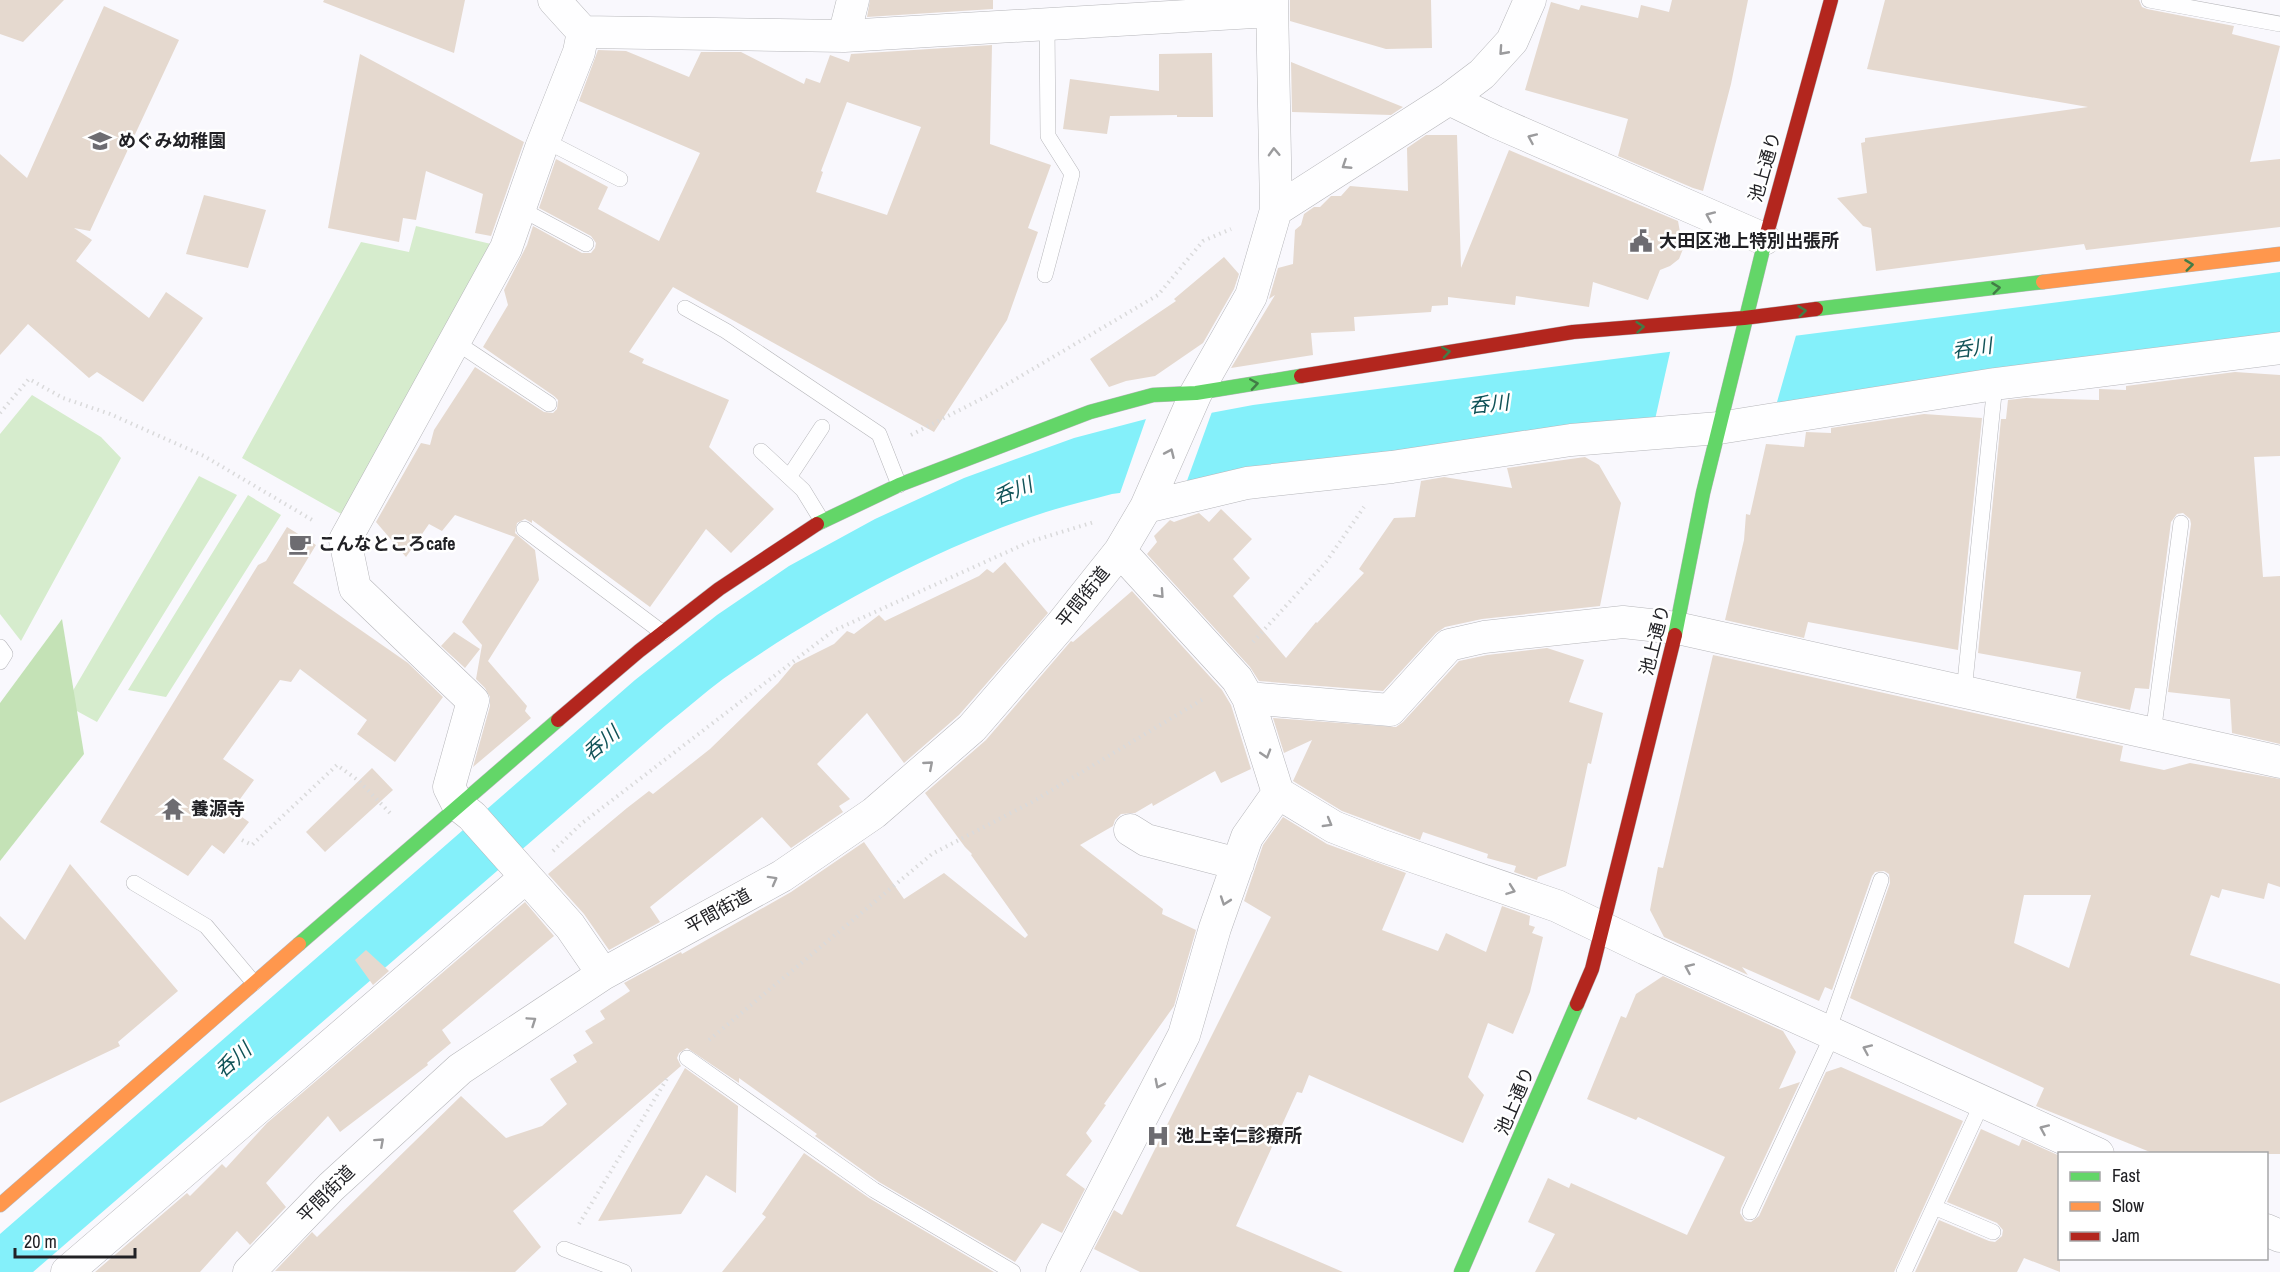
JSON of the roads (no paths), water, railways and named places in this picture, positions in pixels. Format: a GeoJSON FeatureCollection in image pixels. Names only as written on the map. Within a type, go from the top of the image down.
{"type":"FeatureCollection","features":[{"type":"Feature","properties":{"kind":"street"},"geometry":{"type":"LineString","coordinates":[[554,0],[584,33],[844,36],[1047,24],[1272,6],[1276,210],[1251,296],[1193,400]]}},
{"type":"Feature","properties":{"kind":"street"},"geometry":{"type":"LineString","coordinates":[[844,36],[853,0]]}},
{"type":"Feature","properties":{"kind":"street"},"geometry":{"type":"LineString","coordinates":[[1276,210],[1449,99],[1482,74],[1512,41],[1530,0]]}},
{"type":"Feature","properties":{"kind":"street","name":"池上通り"},"geometry":{"type":"LineString","coordinates":[[1463,1271],[1592,969],[1677,628],[1703,493],[1742,325],[1831,0]]}},
{"type":"Feature","properties":{"kind":"street"},"geometry":{"type":"LineString","coordinates":[[584,33],[506,248],[345,540],[355,588],[473,700],[449,786],[465,811],[570,926],[603,974]]}},
{"type":"Feature","properties":{"kind":"street"},"geometry":{"type":"LineString","coordinates":[[1449,99],[1496,122],[1764,239]]}},
{"type":"Feature","properties":{"kind":"street"},"geometry":{"type":"LineString","coordinates":[[0,1205],[417,841],[465,811],[663,633],[719,590],[822,520],[899,485],[1090,412],[1153,395],[1193,400],[1573,332],[1742,325],[2280,254]]}},
{"type":"Feature","properties":{"kind":"street"},"geometry":{"type":"LineString","coordinates":[[1147,503],[1247,483],[1392,467],[1571,440],[1720,423],[1995,384],[2280,348]]}},
{"type":"Feature","properties":{"kind":"street","name":"平間街道"},"geometry":{"type":"LineString","coordinates":[[249,1272],[331,1187],[460,1069],[603,974],[782,876],[874,813],[972,728],[1061,626],[1120,551],[1147,503],[1193,400]]}},
{"type":"Feature","properties":{"kind":"street"},"geometry":{"type":"LineString","coordinates":[[1120,551],[1238,682],[1278,793],[1334,827],[1557,906],[1602,929],[2094,1152]]}},
{"type":"Feature","properties":{"kind":"street"},"geometry":{"type":"LineString","coordinates":[[1238,682],[1390,710],[1449,645],[1484,637],[1623,622],[1677,628],[2280,762]]}},
{"type":"Feature","properties":{"kind":"street"},"geometry":{"type":"LineString","coordinates":[[1062,1272],[1184,1035],[1215,928],[1247,837],[1278,793]]}},
{"type":"Feature","properties":{"kind":"street"},"geometry":{"type":"LineString","coordinates":[[1130,830],[1146,840],[1238,864]]}},
{"type":"Feature","properties":{"kind":"street"},"geometry":{"type":"LineString","coordinates":[[68,1272],[524,874]]}},
{"type":"Feature","properties":{"kind":"lane"},"geometry":{"type":"LineString","coordinates":[[2149,0],[2280,24]]}},
{"type":"Feature","properties":{"kind":"lane"},"geometry":{"type":"LineString","coordinates":[[1045,275],[1072,174],[1048,136],[1047,24]]}},
{"type":"Feature","properties":{"kind":"lane"},"geometry":{"type":"LineString","coordinates":[[544,140],[620,179]]}},
{"type":"Feature","properties":{"kind":"lane"},"geometry":{"type":"LineString","coordinates":[[519,208],[586,244]]}},
{"type":"Feature","properties":{"kind":"lane"},"geometry":{"type":"LineString","coordinates":[[685,308],[726,331],[879,434],[899,485]]}},
{"type":"Feature","properties":{"kind":"lane"},"geometry":{"type":"LineString","coordinates":[[454,342],[549,404]]}},
{"type":"Feature","properties":{"kind":"lane"},"geometry":{"type":"LineString","coordinates":[[1964,692],[1995,384]]}},
{"type":"Feature","properties":{"kind":"lane"},"geometry":{"type":"LineString","coordinates":[[789,477],[822,428]]}},
{"type":"Feature","properties":{"kind":"lane"},"geometry":{"type":"LineString","coordinates":[[761,451],[803,490],[822,520]]}},
{"type":"Feature","properties":{"kind":"lane"},"geometry":{"type":"LineString","coordinates":[[2153,734],[2181,523]]}},
{"type":"Feature","properties":{"kind":"lane"},"geometry":{"type":"LineString","coordinates":[[524,529],[663,633]]}},
{"type":"Feature","properties":{"kind":"lane"},"geometry":{"type":"LineString","coordinates":[[0,646],[5,654],[0,662]]}},
{"type":"Feature","properties":{"kind":"lane"},"geometry":{"type":"LineString","coordinates":[[1750,1212],[1830,1033],[1881,880]]}},
{"type":"Feature","properties":{"kind":"lane"},"geometry":{"type":"LineString","coordinates":[[134,883],[206,926],[254,983]]}},
{"type":"Feature","properties":{"kind":"lane"},"geometry":{"type":"LineString","coordinates":[[687,1058],[874,1190],[1013,1272]]}},
{"type":"Feature","properties":{"kind":"lane"},"geometry":{"type":"LineString","coordinates":[[1904,1272],[1983,1101]]}},
{"type":"Feature","properties":{"kind":"lane"},"geometry":{"type":"LineString","coordinates":[[1934,1207],[1993,1232]]}},
{"type":"Feature","properties":{"kind":"lane"},"geometry":{"type":"LineString","coordinates":[[564,1249],[624,1272]]}},
{"type":"Feature","properties":{"kind":"water","name":"呑川"},"geometry":{"type":"Polygon","coordinates":[[[2280,272],[2280,339],[1112,494],[1046,512],[962,543],[879,583],[838,606],[716,684],[33,1272],[0,1272],[0,1234],[635,680],[717,615],[789,566],[875,519],[964,478],[1074,438],[1150,418],[1205,414],[1253,405],[2280,272]]]}},
{"type":"Feature","properties":{"kind":"place","name":"めぐみ幼稚園"},"geometry":{"type":"Point","coordinates":[100,141]}},
{"type":"Feature","properties":{"kind":"place","name":"大田区池上特別出張所"},"geometry":{"type":"Point","coordinates":[1641,241]}},
{"type":"Feature","properties":{"kind":"place","name":"こんなところcafe"},"geometry":{"type":"Point","coordinates":[300,544]}},
{"type":"Feature","properties":{"kind":"place","name":"養源寺"},"geometry":{"type":"Point","coordinates":[173,809]}},
{"type":"Feature","properties":{"kind":"place","name":"池上幸仁診療所"},"geometry":{"type":"Point","coordinates":[1158,1136]}}]}
